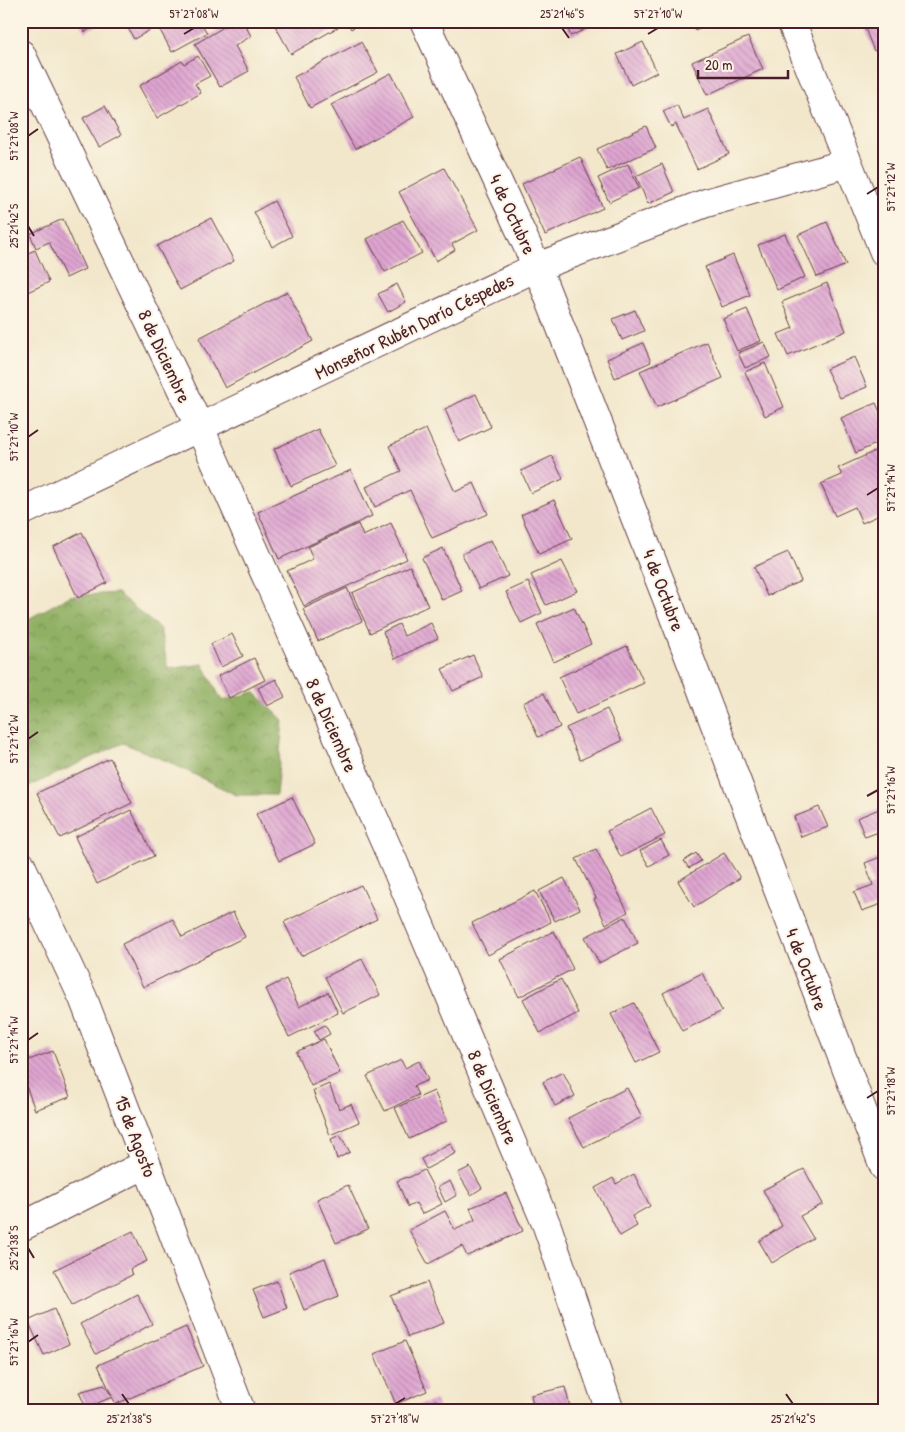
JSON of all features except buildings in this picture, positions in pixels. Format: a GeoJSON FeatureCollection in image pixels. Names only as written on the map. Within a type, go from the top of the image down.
{"type":"FeatureCollection","features":[{"type":"Feature","properties":{"kind":"street","name":"4 de Octubre"},"geometry":{"type":"LineString","coordinates":[[424,21],[537,267],[667,599],[884,1167]]}},
{"type":"Feature","properties":{"kind":"street"},"geometry":{"type":"LineString","coordinates":[[791,21],[884,252]]}},
{"type":"Feature","properties":{"kind":"street","name":"8 de Diciembre"},"geometry":{"type":"LineString","coordinates":[[21,54],[200,428],[391,856],[543,1217],[610,1411]]}},
{"type":"Feature","properties":{"kind":"street","name":"Monseñor Rubén Darío Céspedes"},"geometry":{"type":"LineString","coordinates":[[21,512],[537,267],[706,203],[848,163]]}},
{"type":"Feature","properties":{"kind":"street","name":"15 de Agosto"},"geometry":{"type":"LineString","coordinates":[[21,865],[83,998],[241,1411]]}},
{"type":"Feature","properties":{"kind":"street"},"geometry":{"type":"LineString","coordinates":[[21,1226],[146,1164]]}},
{"type":"Feature","properties":{"kind":"green space"},"geometry":{"type":"Polygon","coordinates":[[[117,593],[160,629],[168,669],[203,664],[222,701],[254,692],[283,720],[276,795],[236,795],[169,762],[123,743],[21,790],[21,623],[70,596],[117,593]]]}}]}
